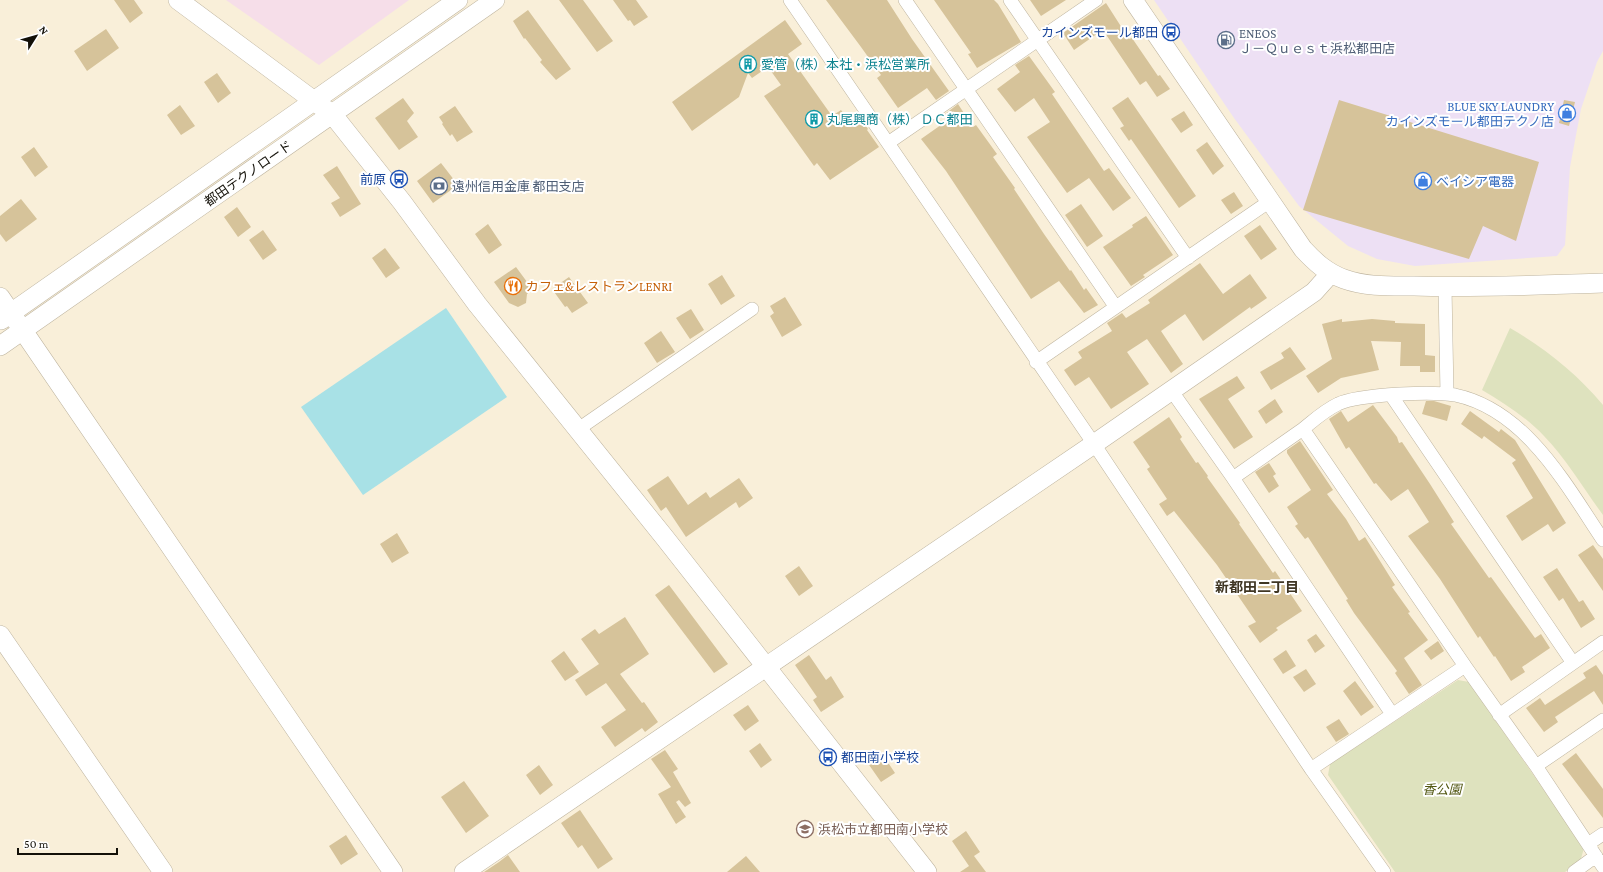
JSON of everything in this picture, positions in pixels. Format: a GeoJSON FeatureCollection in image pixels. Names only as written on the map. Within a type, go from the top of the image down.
{"type":"FeatureCollection","features":[{"type":"Feature","properties":{"kind":"street"},"geometry":{"type":"LineString","coordinates":[[178,0],[333,115],[402,202],[477,304],[927,872]]}},
{"type":"Feature","properties":{"kind":"street","name":"都田テクノロード"},"geometry":{"type":"LineString","coordinates":[[5,317],[458,0]]}},
{"type":"Feature","properties":{"kind":"street","name":"都田テクノロード"},"geometry":{"type":"LineString","coordinates":[[0,346],[333,115],[495,0]]}},
{"type":"Feature","properties":{"kind":"street"},"geometry":{"type":"LineString","coordinates":[[790,0],[1036,362],[1094,444],[1311,769],[1384,872]]}},
{"type":"Feature","properties":{"kind":"street"},"geometry":{"type":"LineString","coordinates":[[905,0],[1115,306]]}},
{"type":"Feature","properties":{"kind":"street"},"geometry":{"type":"LineString","coordinates":[[1010,0],[1188,258]]}},
{"type":"Feature","properties":{"kind":"street"},"geometry":{"type":"LineString","coordinates":[[888,143],[1096,0]]}},
{"type":"Feature","properties":{"kind":"street"},"geometry":{"type":"LineString","coordinates":[[1133,0],[1303,249],[1316,263],[1331,273],[1344,279],[1367,285],[1445,287],[1603,283]]}},
{"type":"Feature","properties":{"kind":"street"},"geometry":{"type":"LineString","coordinates":[[1036,362],[1115,306],[1188,258],[1270,201]]}},
{"type":"Feature","properties":{"kind":"street"},"geometry":{"type":"LineString","coordinates":[[464,872],[1094,444],[1314,292],[1331,273]]}},
{"type":"Feature","properties":{"kind":"street"},"geometry":{"type":"LineString","coordinates":[[1445,287],[1447,394]]}},
{"type":"Feature","properties":{"kind":"street"},"geometry":{"type":"LineString","coordinates":[[0,297],[5,317],[22,330],[393,872]]}},
{"type":"Feature","properties":{"kind":"street"},"geometry":{"type":"LineString","coordinates":[[577,430],[752,309]]}},
{"type":"Feature","properties":{"kind":"street"},"geometry":{"type":"LineString","coordinates":[[1171,390],[1233,478],[1392,714]]}},
{"type":"Feature","properties":{"kind":"street"},"geometry":{"type":"LineString","coordinates":[[1233,478],[1340,403],[1391,395],[1416,393],[1447,394],[1477,403],[1505,419],[1523,433],[1549,460],[1603,540]]}},
{"type":"Feature","properties":{"kind":"street"},"geometry":{"type":"LineString","coordinates":[[1391,395],[1574,663]]}},
{"type":"Feature","properties":{"kind":"street"},"geometry":{"type":"LineString","coordinates":[[1303,429],[1465,666],[1536,766],[1599,861],[1574,872]]}},
{"type":"Feature","properties":{"kind":"street"},"geometry":{"type":"LineString","coordinates":[[0,635],[163,872]]}},
{"type":"Feature","properties":{"kind":"street"},"geometry":{"type":"LineString","coordinates":[[1500,715],[1603,642]]}},
{"type":"Feature","properties":{"kind":"street"},"geometry":{"type":"LineString","coordinates":[[1311,769],[1465,666]]}},
{"type":"Feature","properties":{"kind":"street"},"geometry":{"type":"LineString","coordinates":[[1536,766],[1603,720]]}},
{"type":"Feature","properties":{"kind":"street"},"geometry":{"type":"LineString","coordinates":[[1588,844],[1603,834]]}},
{"type":"Feature","properties":{"kind":"shaded area"},"geometry":{"type":"Polygon","coordinates":[[[226,0],[409,0],[319,65],[226,0]]]}},
{"type":"Feature","properties":{"kind":"shaded area"},"geometry":{"type":"Polygon","coordinates":[[[1154,0],[1603,0],[1603,51],[1597,62],[1581,109],[1570,167],[1565,245],[1557,256],[1415,266],[1377,259],[1348,246],[1299,206],[1234,118],[1154,0]]]}},
{"type":"Feature","properties":{"kind":"green space"},"geometry":{"type":"Polygon","coordinates":[[[1510,328],[1536,344],[1560,362],[1593,393],[1603,405],[1603,515],[1568,465],[1544,436],[1514,411],[1482,390],[1510,328]]]}},
{"type":"Feature","properties":{"kind":"green space","name":"香公園"},"geometry":{"type":"Polygon","coordinates":[[[1458,680],[1469,682],[1584,848],[1580,862],[1565,872],[1395,872],[1328,775],[1330,764],[1458,680]]]}},
{"type":"Feature","properties":{"kind":"water"},"geometry":{"type":"Polygon","coordinates":[[[446,308],[507,397],[363,495],[301,407],[446,308]]]}},
{"type":"Feature","properties":{"kind":"building"},"geometry":{"type":"Polygon","coordinates":[[[114,0],[134,0],[143,13],[130,23],[114,0]]]}},
{"type":"Feature","properties":{"kind":"building"},"geometry":{"type":"Polygon","coordinates":[[[559,0],[583,0],[613,41],[597,52],[559,0]]]}},
{"type":"Feature","properties":{"kind":"building"},"geometry":{"type":"Polygon","coordinates":[[[613,0],[636,0],[648,17],[634,26],[630,20],[628,21],[613,0]]]}},
{"type":"Feature","properties":{"kind":"building"},"geometry":{"type":"Polygon","coordinates":[[[826,0],[887,0],[912,39],[949,91],[936,100],[927,88],[898,108],[877,78],[881,75],[826,0]]]}},
{"type":"Feature","properties":{"kind":"building"},"geometry":{"type":"Polygon","coordinates":[[[934,0],[994,0],[998,4],[1021,42],[977,68],[968,54],[971,53],[934,0]]]}},
{"type":"Feature","properties":{"kind":"building"},"geometry":{"type":"Polygon","coordinates":[[[1030,0],[1066,0],[1041,16],[1030,0]]]}},
{"type":"Feature","properties":{"kind":"building"},"geometry":{"type":"Polygon","coordinates":[[[1106,3],[1129,39],[1132,38],[1158,76],[1160,75],[1170,89],[1157,97],[1146,81],[1140,85],[1105,33],[1103,34],[1101,31],[1074,50],[1063,33],[1106,3]]]}},
{"type":"Feature","properties":{"kind":"building"},"geometry":{"type":"Polygon","coordinates":[[[528,10],[571,69],[556,80],[540,62],[542,60],[525,38],[524,39],[513,21],[528,10]]]}},
{"type":"Feature","properties":{"kind":"building"},"geometry":{"type":"Polygon","coordinates":[[[785,20],[802,44],[788,54],[832,116],[841,110],[850,122],[859,116],[879,147],[830,180],[817,163],[814,166],[764,96],[781,85],[768,67],[752,78],[748,73],[739,97],[692,131],[672,102],[785,20]]]}},
{"type":"Feature","properties":{"kind":"building"},"geometry":{"type":"Polygon","coordinates":[[[106,29],[119,48],[87,71],[74,51],[106,29]]]}},
{"type":"Feature","properties":{"kind":"building"},"geometry":{"type":"Polygon","coordinates":[[[1029,56],[1055,92],[1052,94],[1104,171],[1109,168],[1131,198],[1113,211],[1089,178],[1067,193],[1027,137],[1050,122],[1034,98],[1015,112],[997,89],[1020,72],[1015,65],[1029,56]]]}},
{"type":"Feature","properties":{"kind":"building"},"geometry":{"type":"Polygon","coordinates":[[[217,73],[231,93],[218,103],[204,82],[217,73]]]}},
{"type":"Feature","properties":{"kind":"building"},"geometry":{"type":"Polygon","coordinates":[[[1128,97],[1196,196],[1179,208],[1131,139],[1129,141],[1120,128],[1124,126],[1112,108],[1128,97]]]}},
{"type":"Feature","properties":{"kind":"building"},"geometry":{"type":"Polygon","coordinates":[[[403,98],[414,113],[407,121],[418,137],[399,150],[375,118],[403,98]]]}},
{"type":"Feature","properties":{"kind":"building"},"geometry":{"type":"Polygon","coordinates":[[[1339,100],[1539,162],[1516,241],[1483,226],[1469,259],[1303,210],[1339,100]]]}},
{"type":"Feature","properties":{"kind":"building","name":"BLUE SKY LAUNDRY カインズモール都田テクノ店"},"geometry":{"type":"Polygon","coordinates":[[[1564,100],[1575,102],[1569,126],[1559,123],[1564,100]]]}},
{"type":"Feature","properties":{"kind":"building"},"geometry":{"type":"Polygon","coordinates":[[[958,104],[973,127],[976,125],[997,154],[993,157],[1015,188],[1014,189],[1044,234],[1084,290],[1086,288],[1098,305],[1084,313],[1059,281],[1031,299],[946,171],[921,139],[948,120],[945,114],[958,104]]]}},
{"type":"Feature","properties":{"kind":"building"},"geometry":{"type":"Polygon","coordinates":[[[180,105],[195,126],[181,135],[167,115],[180,105]]]}},
{"type":"Feature","properties":{"kind":"building"},"geometry":{"type":"Polygon","coordinates":[[[455,106],[473,132],[457,142],[452,134],[450,136],[439,117],[455,106]]]}},
{"type":"Feature","properties":{"kind":"building"},"geometry":{"type":"Polygon","coordinates":[[[1184,111],[1193,125],[1181,133],[1171,119],[1184,111]]]}},
{"type":"Feature","properties":{"kind":"building"},"geometry":{"type":"Polygon","coordinates":[[[1207,142],[1224,166],[1213,175],[1196,150],[1207,142]]]}},
{"type":"Feature","properties":{"kind":"building"},"geometry":{"type":"Polygon","coordinates":[[[34,147],[48,167],[35,177],[21,157],[34,147]]]}},
{"type":"Feature","properties":{"kind":"building","name":"遠州信用金庫 都田支店"},"geometry":{"type":"Polygon","coordinates":[[[441,163],[458,185],[433,203],[417,181],[441,163]]]}},
{"type":"Feature","properties":{"kind":"building"},"geometry":{"type":"Polygon","coordinates":[[[337,166],[361,204],[340,217],[331,203],[340,198],[323,175],[337,166]]]}},
{"type":"Feature","properties":{"kind":"building"},"geometry":{"type":"Polygon","coordinates":[[[1234,192],[1243,206],[1231,214],[1221,200],[1234,192]]]}},
{"type":"Feature","properties":{"kind":"building"},"geometry":{"type":"Polygon","coordinates":[[[21,199],[37,219],[6,242],[0,234],[0,216],[21,199]]]}},
{"type":"Feature","properties":{"kind":"building"},"geometry":{"type":"Polygon","coordinates":[[[1081,204],[1103,236],[1087,247],[1065,215],[1081,204]]]}},
{"type":"Feature","properties":{"kind":"building"},"geometry":{"type":"Polygon","coordinates":[[[237,207],[251,227],[238,237],[224,217],[237,207]]]}},
{"type":"Feature","properties":{"kind":"building"},"geometry":{"type":"Polygon","coordinates":[[[1146,216],[1173,255],[1143,275],[1145,277],[1131,286],[1103,247],[1133,227],[1132,225],[1146,216]]]}},
{"type":"Feature","properties":{"kind":"building"},"geometry":{"type":"Polygon","coordinates":[[[488,224],[502,245],[489,254],[475,234],[488,224]]]}},
{"type":"Feature","properties":{"kind":"building"},"geometry":{"type":"Polygon","coordinates":[[[1260,225],[1277,249],[1261,260],[1244,236],[1260,225]]]}},
{"type":"Feature","properties":{"kind":"building"},"geometry":{"type":"Polygon","coordinates":[[[263,230],[277,250],[263,260],[249,240],[263,230]]]}},
{"type":"Feature","properties":{"kind":"building"},"geometry":{"type":"Polygon","coordinates":[[[385,248],[400,268],[386,278],[372,258],[385,248]]]}},
{"type":"Feature","properties":{"kind":"building"},"geometry":{"type":"Polygon","coordinates":[[[1200,263],[1223,294],[1250,274],[1267,298],[1251,309],[1250,307],[1203,341],[1185,314],[1161,331],[1183,364],[1171,373],[1147,339],[1127,352],[1149,384],[1111,409],[1089,377],[1075,386],[1064,370],[1082,358],[1078,352],[1112,331],[1107,323],[1122,313],[1126,318],[1150,303],[1148,300],[1200,263]]]}},
{"type":"Feature","properties":{"kind":"building","name":"カフェ&レストランLENRI"},"geometry":{"type":"Polygon","coordinates":[[[516,267],[533,290],[527,294],[526,303],[518,307],[509,303],[494,282],[516,267]]]}},
{"type":"Feature","properties":{"kind":"building"},"geometry":{"type":"Polygon","coordinates":[[[722,275],[735,296],[721,305],[708,284],[722,275]]]}},
{"type":"Feature","properties":{"kind":"building"},"geometry":{"type":"Polygon","coordinates":[[[569,277],[588,303],[572,313],[567,306],[565,307],[552,289],[569,277]]]}},
{"type":"Feature","properties":{"kind":"building"},"geometry":{"type":"Polygon","coordinates":[[[785,297],[802,325],[782,337],[770,316],[774,313],[770,306],[785,297]]]}},
{"type":"Feature","properties":{"kind":"building"},"geometry":{"type":"Polygon","coordinates":[[[691,309],[704,330],[690,339],[676,318],[691,309]]]}},
{"type":"Feature","properties":{"kind":"building"},"geometry":{"type":"Polygon","coordinates":[[[1342,319],[1342,322],[1372,319],[1395,321],[1395,323],[1425,324],[1425,355],[1435,356],[1435,372],[1420,372],[1420,366],[1400,366],[1401,342],[1371,341],[1379,370],[1341,378],[1318,393],[1306,376],[1332,359],[1322,324],[1342,319]]]}},
{"type":"Feature","properties":{"kind":"building"},"geometry":{"type":"Polygon","coordinates":[[[661,331],[675,352],[657,363],[644,343],[661,331]]]}},
{"type":"Feature","properties":{"kind":"building"},"geometry":{"type":"Polygon","coordinates":[[[1290,347],[1306,369],[1271,390],[1260,372],[1284,358],[1281,353],[1290,347]]]}},
{"type":"Feature","properties":{"kind":"building"},"geometry":{"type":"Polygon","coordinates":[[[1237,376],[1245,388],[1228,399],[1253,437],[1234,449],[1199,399],[1237,376]]]}},
{"type":"Feature","properties":{"kind":"building"},"geometry":{"type":"Polygon","coordinates":[[[1275,399],[1283,412],[1266,424],[1258,411],[1275,399]]]}},
{"type":"Feature","properties":{"kind":"building"},"geometry":{"type":"Polygon","coordinates":[[[1426,401],[1434,401],[1451,406],[1447,421],[1422,414],[1426,401]]]}},
{"type":"Feature","properties":{"kind":"building"},"geometry":{"type":"Polygon","coordinates":[[[1373,405],[1397,437],[1399,443],[1402,442],[1454,522],[1451,524],[1489,578],[1491,577],[1535,638],[1541,634],[1550,648],[1522,667],[1525,672],[1511,681],[1480,636],[1478,638],[1440,579],[1408,536],[1429,522],[1408,489],[1391,501],[1376,483],[1374,484],[1349,447],[1346,449],[1329,419],[1341,411],[1348,422],[1373,405]]]}},
{"type":"Feature","properties":{"kind":"building"},"geometry":{"type":"Polygon","coordinates":[[[1470,411],[1499,432],[1501,429],[1515,440],[1566,523],[1553,532],[1548,524],[1522,541],[1506,516],[1533,498],[1512,463],[1516,460],[1484,436],[1482,439],[1461,424],[1470,411]]]}},
{"type":"Feature","properties":{"kind":"building"},"geometry":{"type":"Polygon","coordinates":[[[1169,417],[1182,437],[1180,439],[1196,463],[1198,462],[1273,573],[1275,571],[1302,611],[1276,628],[1278,630],[1260,643],[1248,626],[1256,622],[1217,565],[1174,511],[1167,516],[1159,504],[1167,499],[1147,469],[1150,467],[1133,442],[1169,417]]]}},
{"type":"Feature","properties":{"kind":"building"},"geometry":{"type":"Polygon","coordinates":[[[1300,441],[1333,490],[1327,494],[1346,519],[1359,541],[1365,537],[1395,585],[1392,587],[1410,612],[1408,613],[1428,640],[1404,658],[1422,685],[1409,694],[1395,673],[1397,671],[1354,613],[1346,600],[1348,599],[1308,537],[1305,539],[1295,526],[1298,524],[1287,507],[1311,490],[1287,453],[1287,450],[1300,441]]]}},
{"type":"Feature","properties":{"kind":"building"},"geometry":{"type":"Polygon","coordinates":[[[1269,463],[1276,474],[1273,476],[1279,486],[1269,493],[1255,472],[1269,463]]]}},
{"type":"Feature","properties":{"kind":"building"},"geometry":{"type":"Polygon","coordinates":[[[668,476],[688,505],[706,492],[710,498],[739,478],[753,498],[739,508],[736,502],[686,537],[666,507],[661,511],[647,490],[668,476]]]}},
{"type":"Feature","properties":{"kind":"building"},"geometry":{"type":"Polygon","coordinates":[[[397,533],[409,553],[392,563],[380,544],[397,533]]]}},
{"type":"Feature","properties":{"kind":"building"},"geometry":{"type":"Polygon","coordinates":[[[1593,545],[1603,559],[1603,591],[1578,555],[1593,545]]]}},
{"type":"Feature","properties":{"kind":"building"},"geometry":{"type":"Polygon","coordinates":[[[799,566],[813,586],[799,596],[785,576],[799,566]]]}},
{"type":"Feature","properties":{"kind":"building"},"geometry":{"type":"Polygon","coordinates":[[[1557,568],[1579,602],[1583,600],[1595,619],[1581,628],[1563,598],[1559,601],[1543,577],[1557,568]]]}},
{"type":"Feature","properties":{"kind":"building"},"geometry":{"type":"Polygon","coordinates":[[[669,585],[728,664],[714,673],[655,595],[669,585]]]}},
{"type":"Feature","properties":{"kind":"building"},"geometry":{"type":"Polygon","coordinates":[[[625,617],[649,654],[620,674],[642,703],[644,702],[658,722],[645,732],[642,728],[615,747],[601,727],[626,710],[606,683],[586,696],[575,680],[599,664],[581,639],[595,629],[599,634],[625,617]]]}},
{"type":"Feature","properties":{"kind":"building"},"geometry":{"type":"Polygon","coordinates":[[[1316,634],[1325,646],[1315,653],[1307,640],[1316,634]]]}},
{"type":"Feature","properties":{"kind":"building"},"geometry":{"type":"Polygon","coordinates":[[[1438,641],[1444,651],[1431,660],[1424,651],[1438,641]]]}},
{"type":"Feature","properties":{"kind":"building"},"geometry":{"type":"Polygon","coordinates":[[[1286,650],[1296,666],[1283,674],[1273,659],[1286,650]]]}},
{"type":"Feature","properties":{"kind":"building"},"geometry":{"type":"Polygon","coordinates":[[[564,651],[579,672],[565,681],[551,661],[564,651]]]}},
{"type":"Feature","properties":{"kind":"building"},"geometry":{"type":"Polygon","coordinates":[[[809,655],[826,680],[831,676],[844,697],[821,712],[813,700],[817,697],[795,665],[809,655]]]}},
{"type":"Feature","properties":{"kind":"building"},"geometry":{"type":"Polygon","coordinates":[[[1596,665],[1603,675],[1603,705],[1594,691],[1555,717],[1558,722],[1544,732],[1526,708],[1540,698],[1545,705],[1586,678],[1583,673],[1596,665]]]}},
{"type":"Feature","properties":{"kind":"building"},"geometry":{"type":"Polygon","coordinates":[[[1306,669],[1316,684],[1304,692],[1293,677],[1306,669]]]}},
{"type":"Feature","properties":{"kind":"building"},"geometry":{"type":"Polygon","coordinates":[[[1355,681],[1374,707],[1361,716],[1343,691],[1355,681]]]}},
{"type":"Feature","properties":{"kind":"building"},"geometry":{"type":"Polygon","coordinates":[[[748,705],[759,721],[745,731],[733,715],[748,705]]]}},
{"type":"Feature","properties":{"kind":"building"},"geometry":{"type":"Polygon","coordinates":[[[1339,719],[1349,734],[1336,742],[1326,727],[1339,719]]]}},
{"type":"Feature","properties":{"kind":"building"},"geometry":{"type":"Polygon","coordinates":[[[760,743],[772,760],[761,768],[749,751],[760,743]]]}},
{"type":"Feature","properties":{"kind":"building"},"geometry":{"type":"Polygon","coordinates":[[[665,750],[678,769],[673,772],[691,803],[685,807],[679,800],[676,802],[686,817],[676,824],[658,794],[671,787],[651,759],[665,750]]]}},
{"type":"Feature","properties":{"kind":"building"},"geometry":{"type":"Polygon","coordinates":[[[881,752],[895,773],[881,782],[867,762],[881,752]]]}},
{"type":"Feature","properties":{"kind":"building"},"geometry":{"type":"Polygon","coordinates":[[[1576,753],[1603,789],[1603,818],[1562,764],[1576,753]]]}},
{"type":"Feature","properties":{"kind":"building"},"geometry":{"type":"Polygon","coordinates":[[[539,765],[553,785],[540,795],[526,775],[539,765]]]}},
{"type":"Feature","properties":{"kind":"building"},"geometry":{"type":"Polygon","coordinates":[[[464,781],[489,816],[466,833],[441,797],[464,781]]]}},
{"type":"Feature","properties":{"kind":"building"},"geometry":{"type":"Polygon","coordinates":[[[580,810],[613,859],[598,869],[582,845],[578,848],[561,823],[580,810]]]}},
{"type":"Feature","properties":{"kind":"building"},"geometry":{"type":"Polygon","coordinates":[[[966,831],[980,852],[974,856],[986,872],[960,872],[969,866],[952,841],[966,831]]]}},
{"type":"Feature","properties":{"kind":"building"},"geometry":{"type":"Polygon","coordinates":[[[346,835],[358,854],[341,865],[329,846],[346,835]]]}},
{"type":"Feature","properties":{"kind":"building"},"geometry":{"type":"Polygon","coordinates":[[[508,855],[520,872],[484,872],[499,862],[508,855]]]}},
{"type":"Feature","properties":{"kind":"building"},"geometry":{"type":"Polygon","coordinates":[[[746,856],[760,872],[727,872],[746,856]]]}},
{"type":"Feature","properties":{"kind":"place","name":"カインズモール都田"},"geometry":{"type":"Point","coordinates":[1171,32]}},
{"type":"Feature","properties":{"kind":"place","name":"ENEOS Ｊ－Ｑｕｅｓｔ浜松都田店"},"geometry":{"type":"Point","coordinates":[1226,40]}},
{"type":"Feature","properties":{"kind":"place","name":"愛管（株）本社・浜松営業所"},"geometry":{"type":"Point","coordinates":[748,64]}},
{"type":"Feature","properties":{"kind":"place","name":"BLUE SKY LAUNDRY カインズモール都田テクノ店"},"geometry":{"type":"Point","coordinates":[1567,113]}},
{"type":"Feature","properties":{"kind":"place","name":"丸尾興商（株） ＤＣ都田"},"geometry":{"type":"Point","coordinates":[814,119]}},
{"type":"Feature","properties":{"kind":"place","name":"前原"},"geometry":{"type":"Point","coordinates":[399,179]}},
{"type":"Feature","properties":{"kind":"place","name":"ベイシア電器"},"geometry":{"type":"Point","coordinates":[1423,181]}},
{"type":"Feature","properties":{"kind":"place","name":"遠州信用金庫 都田支店"},"geometry":{"type":"Point","coordinates":[439,186]}},
{"type":"Feature","properties":{"kind":"place","name":"カフェ&レストランLENRI"},"geometry":{"type":"Point","coordinates":[513,286]}},
{"type":"Feature","properties":{"kind":"place","name":"都田南小学校"},"geometry":{"type":"Point","coordinates":[828,757]}},
{"type":"Feature","properties":{"kind":"place","name":"浜松市立都田南小学校"},"geometry":{"type":"Point","coordinates":[805,829]}},
{"type":"Feature","properties":{"kind":"district","name":"新都田二丁目"},"geometry":{"type":"Point","coordinates":[1257,587]}}]}
